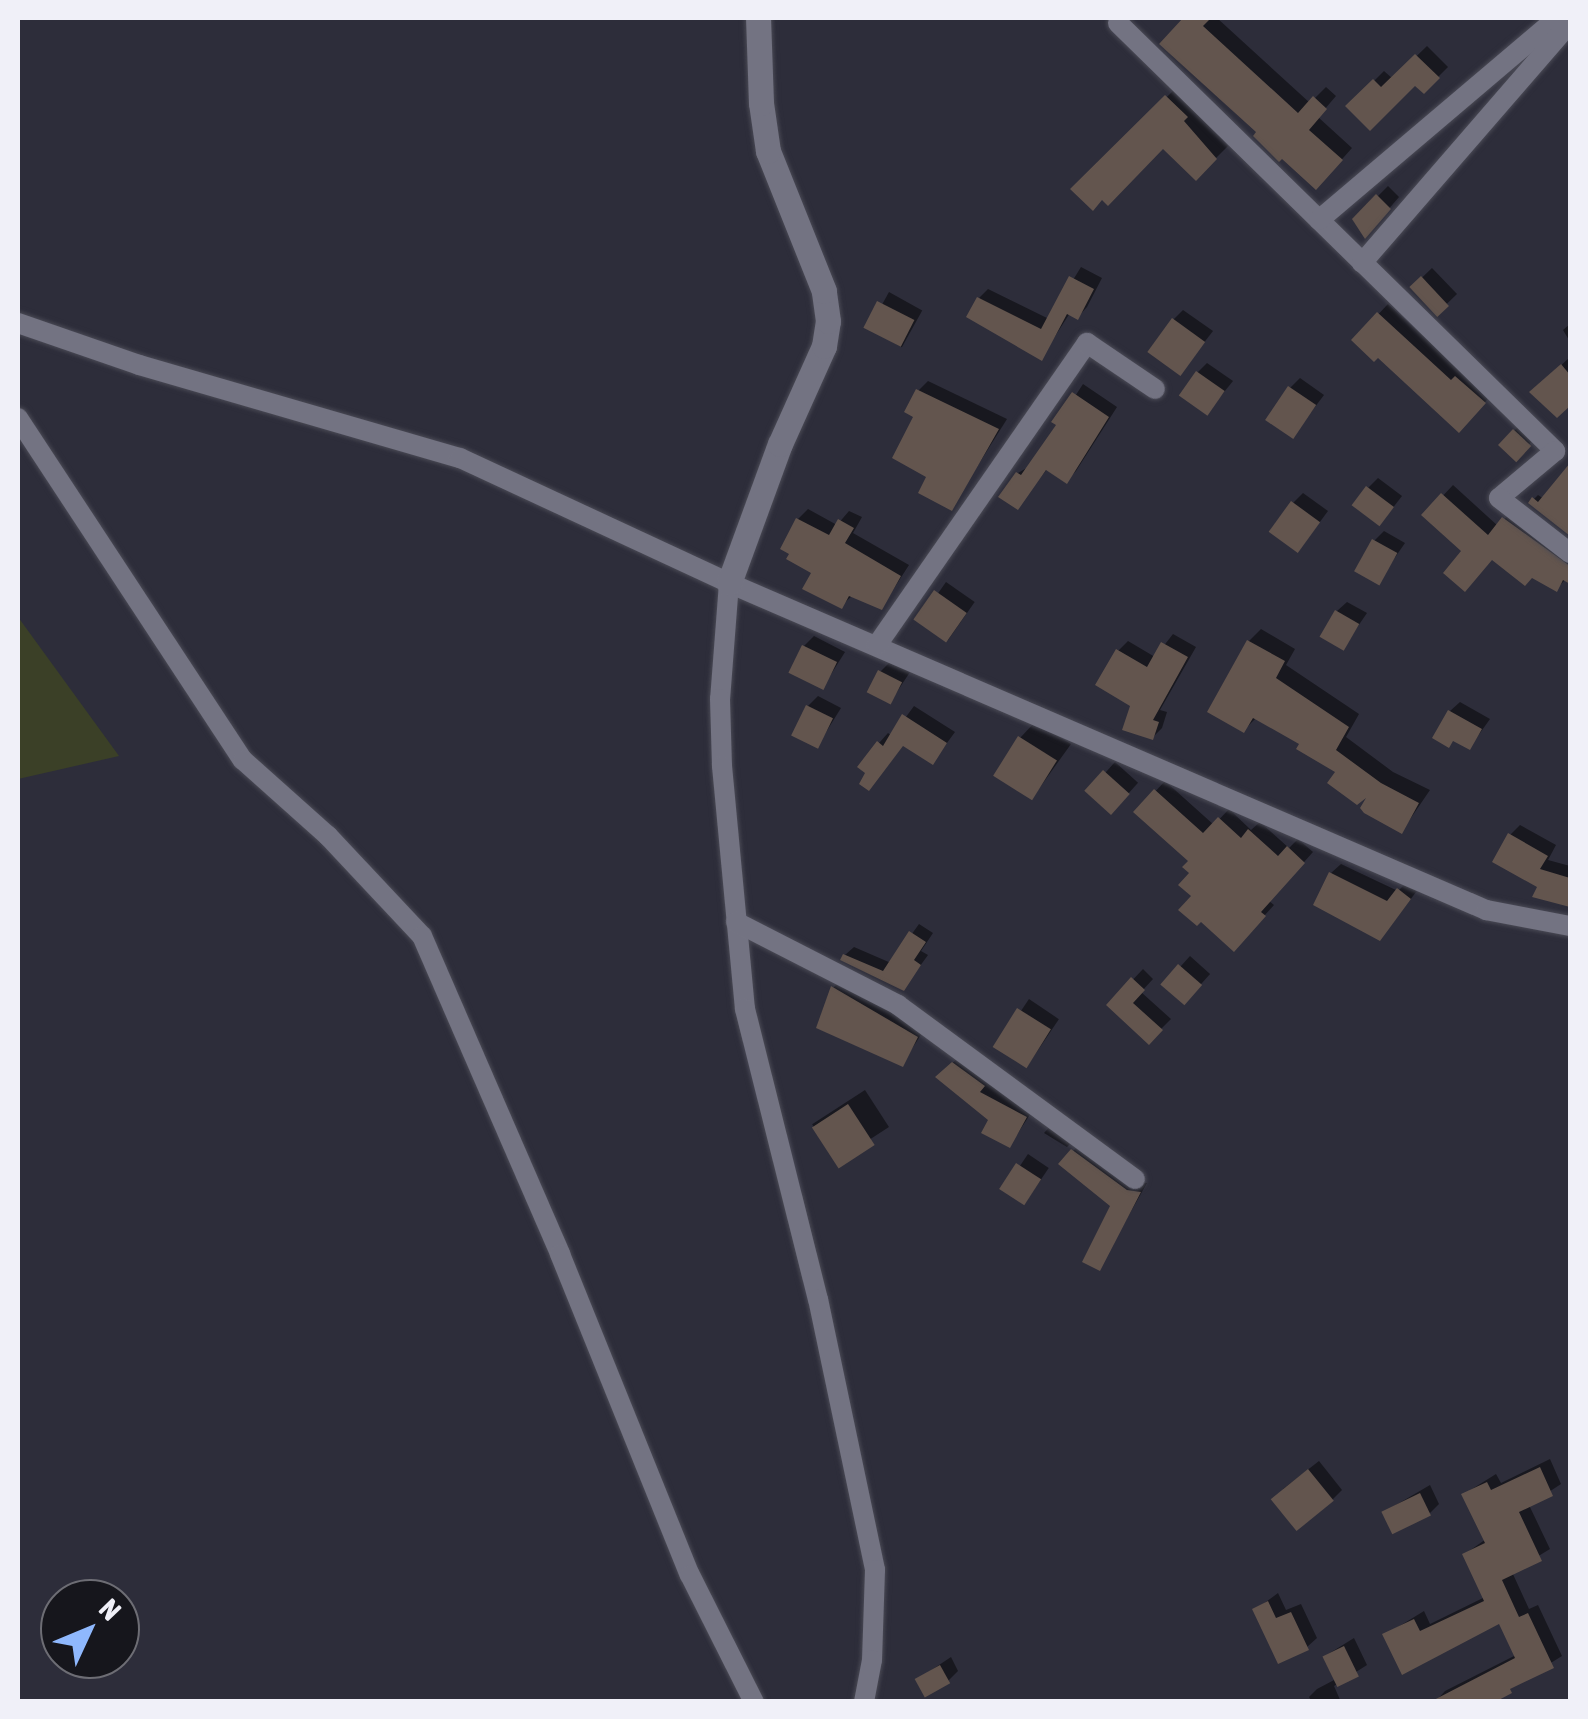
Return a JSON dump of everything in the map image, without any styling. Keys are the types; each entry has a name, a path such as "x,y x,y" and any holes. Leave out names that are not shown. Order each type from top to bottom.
{"street":[{"path":"758,18 760,102 768,151 824,291 828,321 824,346 780,444 729,583 720,716 745,1009 818,1300 875,1570 872,1660 864,1702"},
{"path":"1118,22 1362,263 1563,445 1499,498 1570,553"},
{"path":"1318,220 1543,22"},
{"path":"1362,263 1570,23"},
{"path":"18,324 460,458 729,583 1486,910 1570,926"},
{"path":"877,644 1087,343 1155,389"},
{"path":"18,418 243,760 328,836 422,936 560,1254 690,1575 754,1702"},
{"path":"736,922 898,1005 1134,1179"}],"green space":[{"path":"18,617 119,756 18,779"}],"building":[{"path":"1183,18 1211,18 1203,26 1298,113 1313,96 1327,109 1309,130 1343,160 1316,190 1282,159 1279,162 1253,136 1256,132 1159,44"},
{"path":"1415,54 1440,78 1424,94 1415,86 1370,131 1345,106 1373,79 1381,87"},
{"path":"1165,95 1188,117 1184,121 1217,159 1196,181 1163,149 1108,206 1102,200 1093,211 1070,189"},
{"path":"1376,194 1391,209 1365,239 1352,219"},
{"path":"1069,276 1094,289 1078,320 1067,314 1042,361 966,317 977,297 1041,329"},
{"path":"1421,276 1449,306 1437,317 1409,287"},
{"path":"877,301 914,320 901,347 863,328"},
{"path":"1377,312 1451,380 1455,376 1486,403 1459,433 1378,358 1374,362 1351,340"},
{"path":"1172,318 1205,342 1180,376 1147,352"},
{"path":"1561,364 1570,375 1570,406 1557,418 1529,392"},
{"path":"1196,371 1225,391 1207,416 1179,396"},
{"path":"1288,386 1316,405 1293,439 1265,420"},
{"path":"916,389 999,429 952,511 918,493 926,477 892,458 913,417 904,412"},
{"path":"1072,392 1109,417 1067,484 1046,470 1018,510 998,497 1016,472 1021,475 1056,425 1051,422"},
{"path":"1513,429 1531,446 1516,462 1498,445"},
{"path":"1570,463 1570,536 1528,503 1532,497 1538,502"},
{"path":"1366,486 1394,507 1380,526 1352,505"},
{"path":"1441,493 1488,535 1502,517 1570,566 1570,584 1563,580 1557,592 1532,578 1525,586 1492,560 1465,592 1443,573 1461,551 1421,515"},
{"path":"1291,501 1320,522 1298,553 1269,532"},
{"path":"796,518 829,535 838,519 854,528 845,543 901,576 882,610 849,596 842,609 802,589 811,573 786,559 789,554 780,549"},
{"path":"1372,539 1397,553 1379,585 1354,571"},
{"path":"934,590 967,613 946,642 913,619"},
{"path":"1335,610 1359,624 1344,651 1320,637"},
{"path":"1247,640 1285,661 1276,678 1349,727 1336,750 1381,783 1419,803 1402,834 1364,813 1360,808 1366,798 1357,805 1327,783 1335,772 1296,749 1299,744 1253,718 1244,733 1207,712"},
{"path":"1161,642 1188,657 1153,720 1159,722 1153,740 1122,730 1130,706 1095,685 1116,649 1147,667"},
{"path":"802,645 837,662 823,690 788,673"},
{"path":"878,670 902,682 891,705 867,692"},
{"path":"806,705 833,718 818,749 791,736"},
{"path":"1448,710 1482,729 1470,750 1453,741 1449,748 1432,738"},
{"path":"902,714 947,743 933,765 903,746 869,791 859,784 865,773 857,767 877,741 883,746"},
{"path":"1018,736 1057,760 1032,800 993,776"},
{"path":"1103,770 1130,794 1111,815 1084,791"},
{"path":"1154,789 1203,833 1218,817 1241,838 1248,829 1278,856 1287,846 1305,863 1261,912 1266,916 1234,952 1201,922 1197,926 1178,910 1191,896 1178,885 1189,873 1182,867 1188,861 1133,812"},
{"path":"1508,833 1548,856 1540,869 1570,878 1570,907 1532,897 1537,887 1492,862"},
{"path":"1329,872 1387,901 1397,888 1411,899 1380,941 1313,905"},
{"path":"909,931 926,942 914,960 921,965 904,991 840,960 843,954 883,971"},
{"path":"1178,964 1202,985 1184,1005 1160,984"},
{"path":"1131,977 1145,990 1133,1003 1163,1030 1149,1045 1106,1005"},
{"path":"831,986 918,1037 903,1067 816,1028"},
{"path":"1017,1008 1051,1029 1027,1068 993,1047"},
{"path":"952,1062 985,1086 980,1092 1027,1117 1010,1148 981,1133 988,1120 935,1077"},
{"path":"848,1104 875,1145 839,1169 812,1127"},
{"path":"1071,1149 1127,1190 1141,1192 1100,1271 1082,1262 1110,1206 1058,1164"},
{"path":"1016,1163 1041,1179 1024,1205 999,1189"},
{"path":"1540,1467 1553,1496 1519,1512 1542,1561 1502,1580 1519,1617 1528,1613 1554,1668 1510,1689 1512,1693 1495,1702 1430,1702 1515,1658 1499,1624 1402,1675 1382,1634 1414,1619 1420,1631 1484,1601 1462,1554 1485,1543 1461,1494 1487,1482 1491,1490"},
{"path":"1308,1469 1334,1501 1296,1531 1271,1499"},
{"path":"1420,1493 1431,1515 1392,1534 1381,1512"},
{"path":"1268,1601 1276,1618 1291,1612 1309,1650 1278,1664 1252,1609"},
{"path":"1344,1646 1359,1677 1337,1687 1322,1657"},
{"path":"940,1665 950,1683 925,1697 915,1679"}]}
